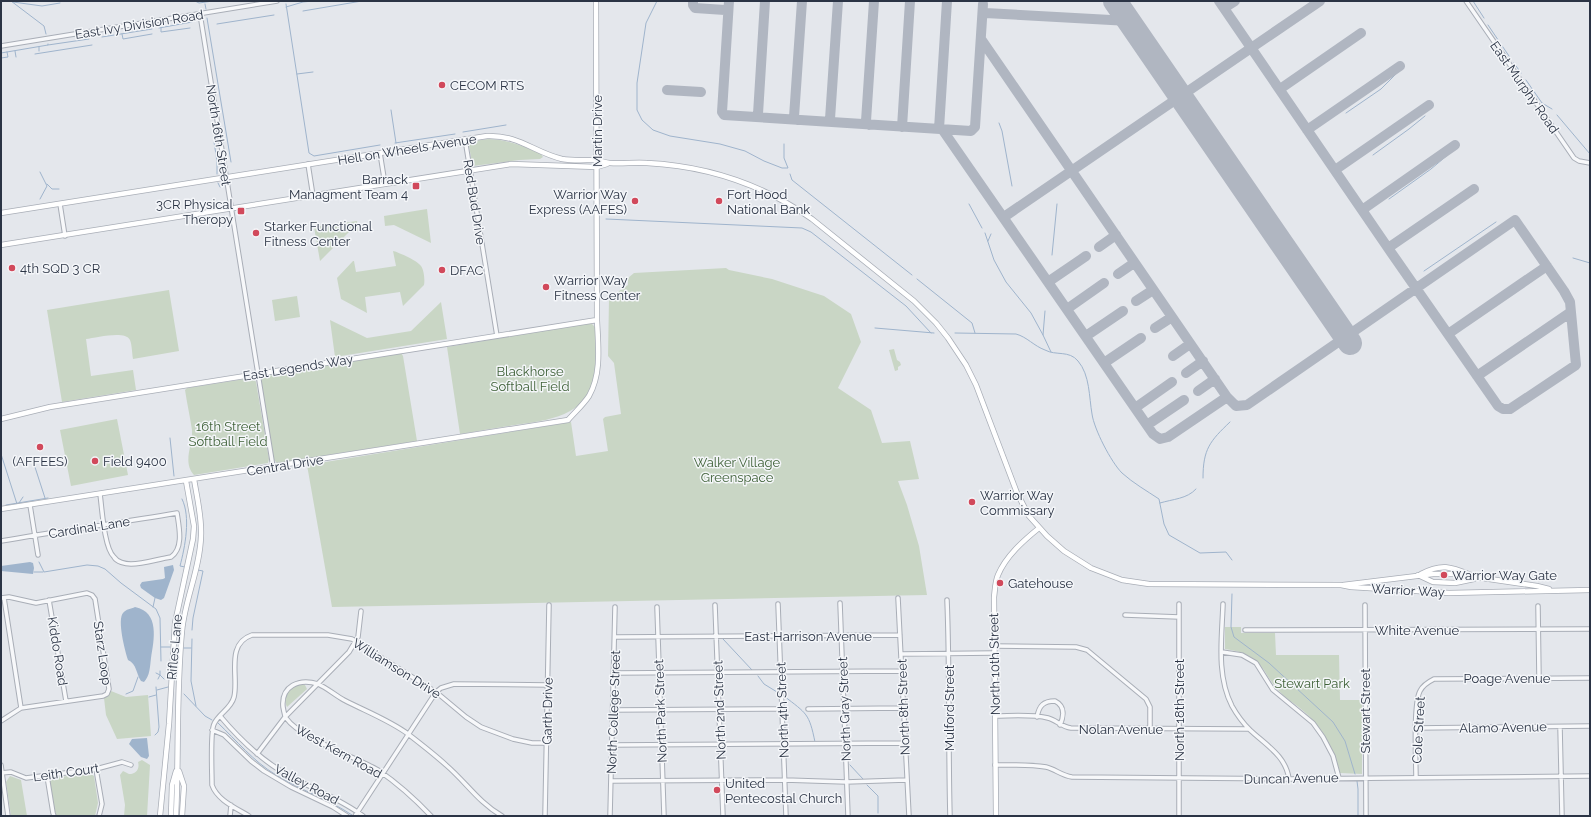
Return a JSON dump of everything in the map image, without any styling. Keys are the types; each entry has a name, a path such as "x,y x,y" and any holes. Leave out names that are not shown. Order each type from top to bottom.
{"street":[{"name":"East Ivy Division Road","path":"1,46 277,1"},
{"name":"Martin Drive","path":"568,420 588,397 595,383 598,362 596,1"},
{"name":"East Murphy Road","path":"1466,1 1574,158 1579,161 1590,163"},
{"name":"North 16th Street","path":"200,14 225,178 273,467"},
{"name":"Hell on Wheels Avenue","path":"1,213 487,136 503,136 562,159 597,160"},
{"name":"Red Bud Drive","path":"465,139 497,336"},
{"path":"380,153 385,184"},
{"path":"597,160 609,163 657,164 695,168 728,176 763,190 791,205 812,219 906,294 927,312 943,331 966,365 978,390 1017,493 1026,510 1058,547 1084,565 1107,575 1130,582 1160,584 1341,585"},
{"path":"1,246 518,164 597,167 609,163"},
{"path":"308,164 313,196"},
{"path":"60,204 65,236"},
{"name":"East Legends Way","path":"1,419 50,407 597,320"},
{"name":"Central Drive","path":"1,509 568,420"},
{"name":"Rifles Lane","path":"173,816 178,766 182,631 201,537 201,520 194,479"},
{"name":"Rifles Lane","path":"160,816 169,724 175,623 193,539 193,519 186,480"},
{"path":"100,494 104,525"},
{"path":"30,505 38,555"},
{"name":"Cardinal Lane","path":"1,541 177,513 179,548 176,554 171,557 130,564 120,562 113,557 108,547 104,525"},
{"name":"North 10th Street","path":"996,816 994,597 997,576 1016,548 1040,528"},
{"name":"Warrior Way","path":"1341,585 1418,575 1455,574 1537,586 1553,590"},
{"path":"1418,575 1433,582 1455,583 1478,578"},
{"name":"Warrior Way","path":"1341,585 1351,588 1438,592 1537,592 1553,590 1590,590"},
{"name":"Starz Loop","path":"1,721 21,708 103,696 107,694 109,689 95,599 92,595 87,593 36,603 9,597 2,598"},
{"path":"2,598 21,708"},
{"name":"North 8th Street","path":"898,598 909,816"},
{"name":"Kiddo Road","path":"49,600 66,701"},
{"name":"Mulford Street","path":"946,600 950,816"},
{"name":"North Gray Street","path":"840,603 848,816"},
{"name":"North 4th Street","path":"778,604 786,816"},
{"name":"North 18th Street","path":"1178,816 1179,604"},
{"path":"1223,604 1222,678 1225,692 1239,718 1249,729 1268,744 1286,765 1289,779"},
{"name":"Garth Drive","path":"545,816 549,605"},
{"name":"North 2nd Street","path":"715,605 723,816"},
{"name":"Stewart Street","path":"1365,605 1366,816"},
{"path":"1538,606 1539,678"},
{"name":"North College Street","path":"610,816 615,607"},
{"name":"North Park Street","path":"658,607 664,816"},
{"path":"257,754 285,717 349,652 356,641 360,627 361,610"},
{"path":"1125,616 1179,617"},
{"name":"White Avenue","path":"1244,630 1365,631 1590,629"},
{"name":"Williamson Drive","path":"220,716 230,707 234,699 235,659 239,644 245,637 261,634 328,635 356,641 436,692 466,717 493,733 523,741 547,743"},
{"name":"East Harrison Avenue","path":"615,637 900,635"},
{"path":"994,646 1076,647 1087,650 1146,699 1150,707 1150,729"},
{"path":"1222,652 1242,655 1256,663 1274,690 1313,723 1323,737 1333,756 1339,778"},
{"path":"901,654 994,653"},
{"path":"614,673 902,671"},
{"name":"Poage Avenue","path":"1425,684 1434,678 1590,678"},
{"path":"285,717 283,700 284,694 288,688 297,683 318,684 408,734 447,765 487,806 502,816"},
{"path":"356,814 436,692 446,686 459,684 548,685"},
{"name":"Cole Street","path":"1416,778 1416,728 1418,697 1419,692 1425,684"},
{"path":"1037,717 1039,708 1043,703 1055,701 1062,707 1063,718 1060,725"},
{"path":"808,709 904,708"},
{"path":"613,710 782,709"},
{"path":"220,716 215,721 212,730 213,789 218,796 249,816"},
{"name":"Valley Road","path":"220,716 237,736 269,764 294,779 336,799 356,814 362,816"},
{"name":"Nolan Avenue","path":"995,716 1049,718 1060,725 1071,728 1249,729"},
{"name":"West Kern Road","path":"285,717 298,729 320,742 364,762 383,774 410,796 430,816"},
{"name":"Alamo Avenue","path":"1416,728 1590,726"},
{"path":"1560,727 1562,816"},
{"path":"212,730 224,735 264,772 333,807 347,816"},
{"path":"612,745 905,743"},
{"name":"Leith Court","path":"2,773 11,772 26,778 96,769 122,762 131,765"},
{"path":"1,765 8,816"},
{"name":"Duncan Avenue","path":"995,765 1043,767 1052,769 1065,776 1072,777 1178,779 1590,776"},
{"path":"178,766 184,786 181,816"},
{"path":"96,769 102,804 99,816"},
{"path":"47,776 54,816"},
{"path":"611,781 785,780 846,782 906,780"},
{"path":"230,805 230,816"}],"green space":[{"path":"489,139 528,148 541,154 543,157 540,159 473,166 469,145 476,141"},
{"path":"427,209 431,243 394,225 385,226 384,216"},
{"path":"357,221 358,231 349,232 320,261 314,227"},
{"path":"393,251 419,264 424,272 424,285 403,306 400,292 365,297 367,313 341,299 337,278 353,261 356,272 396,266"},
{"name":"Walker Village Greenspace","path":"726,268 729,270 772,279 824,296 851,314 861,342 838,388 871,410 882,443 910,441 919,479 898,481 919,546 927,595 332,607 307,465 571,422 576,456 608,451 603,419 605,417 621,414 614,363 608,356 609,298 628,285 628,278 634,273"},
{"path":"169,290 179,351 133,359 131,342 127,337 117,335 86,339 91,376 133,370 136,390 62,402 47,310"},
{"path":"297,296 300,317 275,321 272,300"},
{"path":"441,302 447,339 335,357 330,320 367,338 411,331"},
{"name":"Blackhorse Softball Field","path":"591,323 595,327 596,358 594,376 590,390 575,408 564,414 540,421 460,434 447,347"},
{"path":"894,349 897,360 901,365 898,367 898,370 895,371 889,350"},
{"path":"401,353 403,356 417,441 277,463 273,459 260,380 262,377"},
{"name":"16th Street Softball Field","path":"251,378 256,382 269,459 268,463 194,475 188,459 192,430 185,390 187,388"},
{"name":"Field 9400","path":"117,419 128,475 71,486 60,430"},
{"name":"Stewart Park","path":"1225,627 1241,627 1241,633 1275,633 1276,655 1339,655 1340,700 1362,700 1362,774 1340,773 1331,746 1315,723 1275,687 1256,661 1237,651 1225,649"},
{"path":"298,685 305,685 307,689 287,707 285,700 287,693"},
{"path":"111,691 126,697 148,695 151,736 117,739 106,715 104,698"},
{"path":"142,760 150,765 147,816 124,816 125,805 120,775 123,771 129,774 135,772 138,769 138,762"},
{"path":"89,773 94,776 98,803 95,816 56,816 49,780 53,778"},
{"path":"10,776 21,780 27,816 11,816 6,782"}],"water":[{"path":"30,562 33,563 33,574 1,571 1,566"},
{"path":"173,565 174,570 164,598 161,600 155,598 141,588 140,585 142,582 165,578 164,567"},
{"path":"135,607 143,610 148,615 154,628 149,671 144,682 141,681 135,667 128,660 121,629 121,617 123,613"},
{"path":"147,738 149,756 147,759 141,757 129,744 132,739"}],"waterway":[{"path":"11,1 44,26 46,34"},
{"path":"195,1 199,3 213,1"},
{"path":"286,7 313,1"},
{"path":"303,11 362,1"},
{"path":"657,1 646,23 637,83 637,110 642,120 653,130 670,136 720,144 745,151 782,168 788,168 784,158 784,144"},
{"path":"1473,1 1484,18"},
{"path":"13,2 42,6 60,3"},
{"path":"205,4 206,9"},
{"path":"286,4 309,153 314,156 380,145"},
{"path":"217,24 274,15"},
{"path":"207,18 231,162"},
{"path":"159,28 192,22"},
{"path":"1488,25 1509,56"},
{"path":"161,28 161,32 190,28"},
{"path":"102,37 152,29"},
{"path":"122,34 123,39 152,34"},
{"path":"48,45 89,39"},
{"path":"1,53 48,44"},
{"path":"35,54 92,45"},
{"path":"15,51 16,57"},
{"path":"1,58 8,57 7,52"},
{"path":"1514,63 1521,73"},
{"path":"297,74 313,72"},
{"path":"1346,113 1381,89 1397,73"},
{"path":"1526,80 1542,103 1552,109"},
{"path":"391,110 396,143"},
{"path":"1557,115 1590,154"},
{"path":"1373,155 1425,116"},
{"path":"999,123 1002,131 1012,186"},
{"path":"463,132 506,125"},
{"path":"395,143 455,134"},
{"path":"214,142 217,161 217,174"},
{"path":"1389,199 1431,169 1450,153"},
{"path":"40,172 47,186 40,199"},
{"path":"790,174 792,180 912,275"},
{"path":"218,183 220,187"},
{"path":"47,184 52,189 59,189"},
{"path":"969,204 982,228"},
{"path":"1052,255 1057,204"},
{"path":"606,219 802,228 811,232 906,306 931,333"},
{"path":"1424,271 1496,222"},
{"path":"985,233 994,260 1006,282 1031,313 1043,335"},
{"path":"988,241 991,234"},
{"path":"1573,258 1590,263"},
{"path":"917,279 972,323 975,333"},
{"path":"1045,311 1043,335 1051,352"},
{"path":"875,328 934,333"},
{"path":"955,333 1016,334 1049,352 1071,355 1078,361 1085,373 1093,420 1104,445 1122,473 1135,484 1159,499 1164,524 1169,535 1200,553 1226,552 1232,560"},
{"path":"1203,478 1204,460 1209,446 1217,435 1230,422"},
{"path":"170,438 174,476"},
{"path":"1,454 17,504"},
{"path":"33,461 45,498"},
{"path":"1160,503 1184,497 1196,489"},
{"path":"19,503 23,497"},
{"path":"6,505 48,498"},
{"path":"182,499 185,506 187,523 184,550 180,566 185,567"},
{"path":"39,562 44,572 87,565 98,566 105,569 156,609 160,618 161,661"},
{"path":"192,630 193,618 203,571 198,570"},
{"path":"34,572 43,572"},
{"path":"1232,594 1231,627 1234,637 1269,663 1333,722 1345,741 1355,774"},
{"path":"153,607 155,598"},
{"path":"192,639 191,681 196,706"},
{"path":"723,639 752,670"},
{"path":"161,647 170,647"},
{"path":"184,648 191,648"},
{"path":"160,671 160,675 164,679"},
{"path":"156,673 160,675 158,679"},
{"path":"758,676 764,684 777,692"},
{"path":"126,694 133,691 138,677"},
{"path":"155,735 158,732 159,727 156,687"},
{"path":"157,690 168,687"},
{"path":"184,694 205,716 212,720"},
{"path":"149,697 156,695"},
{"path":"784,696 798,707 809,719 815,742"},
{"path":"218,723 253,757 268,769 285,780 352,815"},
{"path":"850,765 863,779"},
{"path":"1357,781 1358,816"},
{"path":"867,785 878,796 878,813"}],"taxiway":[{"path":"693,1 695,8 725,10 728,13"},
{"path":"729,1 722,112 724,115 971,131 975,127 983,4"},
{"path":"758,114 765,1"},
{"path":"797,120 794,117 802,1"},
{"path":"830,119 838,1"},
{"path":"869,125 866,121 874,1"},
{"path":"902,127 910,1"},
{"path":"939,129 947,1"},
{"path":"981,39 1227,397 1236,406 1247,405 1314,359 1347,336 1415,289 1448,266 1515,220 1570,302 1576,365 1510,409 1503,409 1498,406 1388,248 1219,1"},
{"path":"1224,8 1235,1"},
{"path":"1004,217 1320,1"},
{"path":"985,13 1129,21"},
{"path":"1280,89 1361,33"},
{"path":"1307,130 1400,66"},
{"path":"667,90 701,92"},
{"path":"1335,170 1429,105"},
{"path":"942,129 1153,434 1160,439 1168,437 1227,397"},
{"path":"1362,210 1455,145"},
{"path":"1388,248 1474,189"},
{"path":"1099,247 1116,235"},
{"path":"1048,282 1086,256"},
{"path":"1118,274 1134,263"},
{"path":"1448,334 1547,266"},
{"path":"1067,309 1104,283"},
{"path":"1136,301 1153,290"},
{"path":"1086,336 1123,311"},
{"path":"1477,376 1571,312"},
{"path":"1155,328 1172,317"},
{"path":"1104,363 1141,338"},
{"path":"1173,356 1190,344"},
{"path":"1186,373 1203,361"},
{"path":"1198,391 1215,379"},
{"path":"1135,408 1172,382"},
{"path":"1147,425 1184,400"}],"runway":[{"path":"1115,1 1350,343"}],"place":[{"name":"CECOM RTS","path":"442,85"},
{"name":"Barrack Managment Team 4","path":"416,186"},
{"name":"Warrior Way Express (AAFES)","path":"635,201"},
{"name":"Fort Hood National Bank","path":"719,201"},
{"name":"3CR Physical Theropy","path":"241,211"},
{"name":"Starker Functional Fitness Center","path":"256,233"},
{"name":"4th SQD 3 CR","path":"12,268"},
{"name":"DFAC","path":"442,270"},
{"name":"Warrior Way Fitness Center","path":"546,287"},
{"name":"(AFFEES)","path":"40,447"},
{"name":"Field 9400","path":"95,461"},
{"name":"Warrior Way Commissary","path":"972,502"},
{"name":"Warrior Way Gate","path":"1444,575"},
{"name":"Gatehouse","path":"1000,583"},
{"name":"United Pentecostal Church","path":"717,790"}]}
